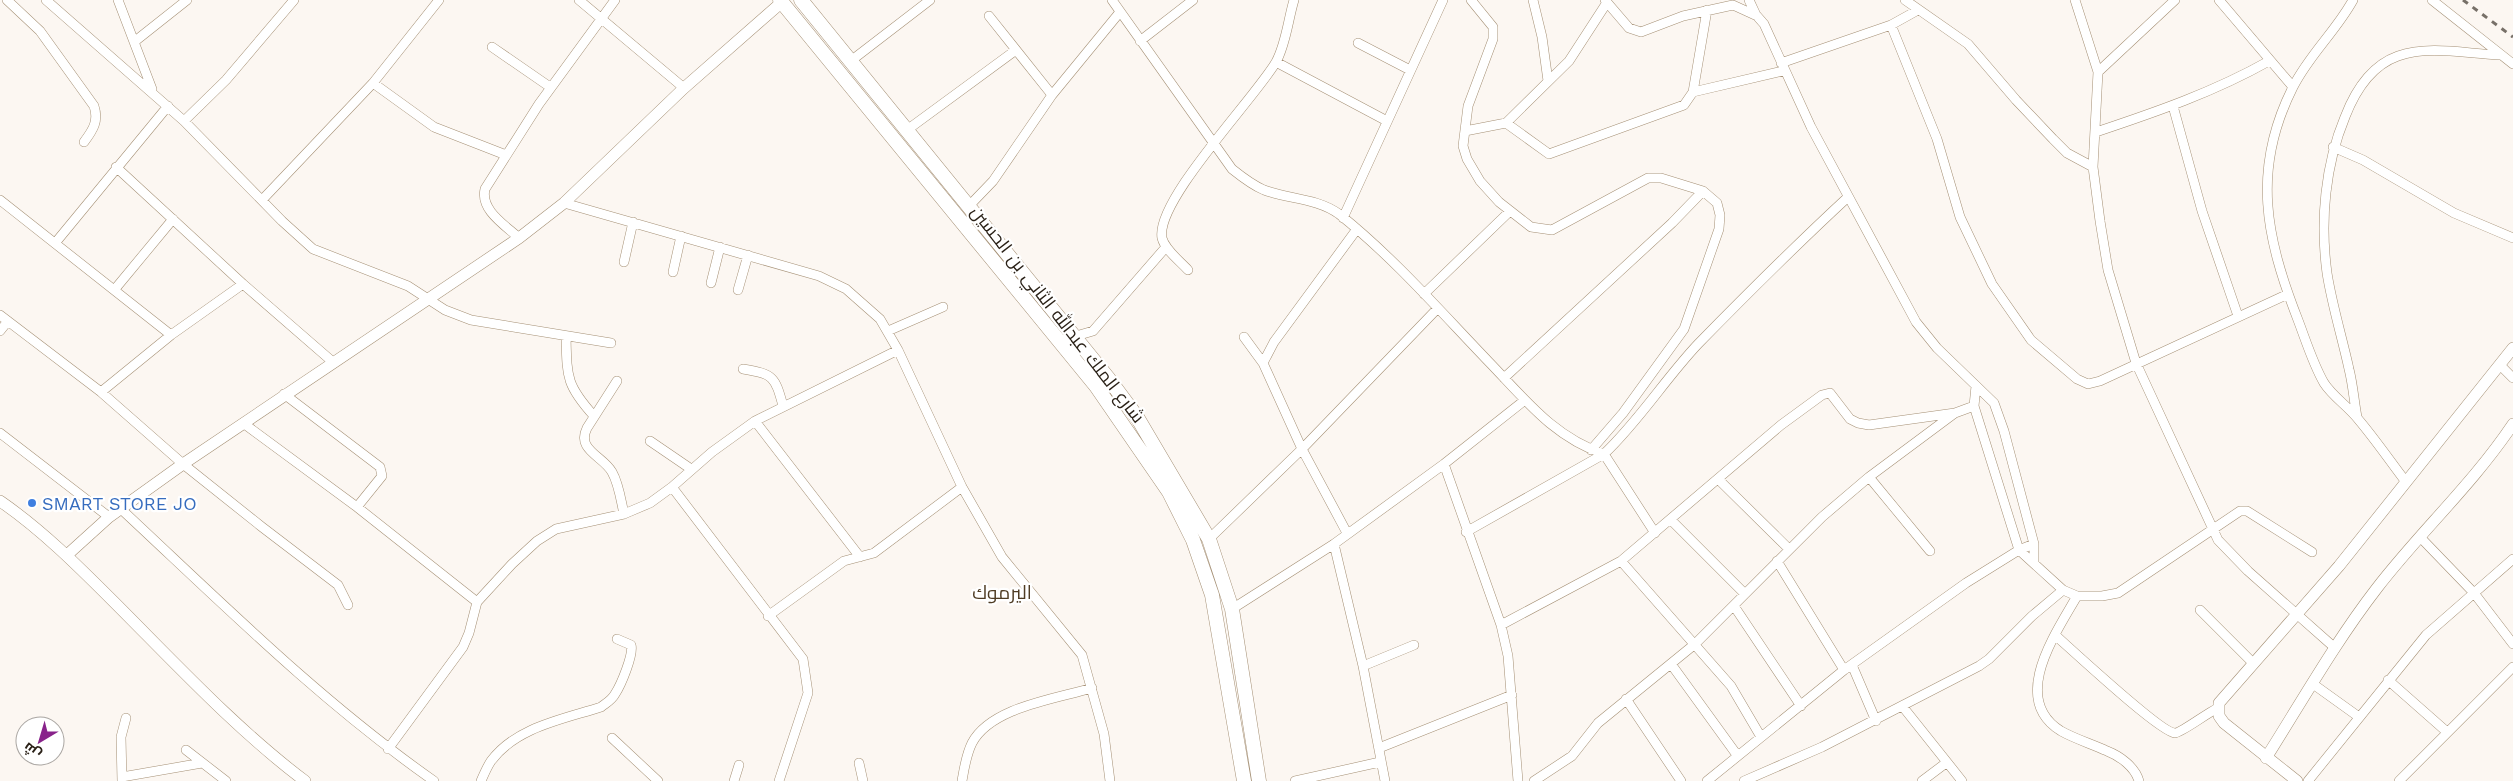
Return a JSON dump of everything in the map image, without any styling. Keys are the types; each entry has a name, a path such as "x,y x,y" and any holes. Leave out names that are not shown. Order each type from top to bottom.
{"main road":[{"name":"شارع الملك عبدالله الثاني بن الحسين","path":"801,0 852,60 968,207 1074,335 1137,417 1209,539 1232,609 1259,781"},
{"name":"شارع الملك عبدالله الثاني بن الحسين","path":"781,1 1096,386 1155,470 1193,540 1206,573 1217,617 1244,781"}],"street":[{"path":"7,0 40,31 94,106 97,119 95,126 84,142"},
{"path":"46,0 153,92 307,244 318,251 392,279 445,310 471,320 611,343"},
{"path":"118,0 153,92"},
{"path":"134,42 187,0"},
{"path":"184,121 230,76 294,0"},
{"path":"262,200 373,83 440,0"},
{"path":"579,0 684,88"},
{"path":"519,238 489,209 484,198 485,189 550,87 615,0"},
{"path":"852,60 930,0"},
{"path":"1112,0 1232,169 1251,183 1265,190 1319,204 1357,229 1424,294 1525,400 1568,439 1604,454 1655,533"},
{"path":"1140,41 1193,0"},
{"path":"1343,218 1443,0"},
{"path":"1470,0 1493,27 1493,39 1468,106 1463,146 1467,159 1480,181 1509,212 1531,226 1552,230 1648,178 1672,180 1703,191 1717,203 1720,215 1719,229 1684,329 1624,413 1591,450"},
{"path":"1533,0 1542,37 1548,80"},
{"path":"1749,0 1757,16 1764,24 1782,67 1848,198 1916,322 1937,348 1994,403 2034,544 2034,562"},
{"path":"1905,0 1968,44 2016,100 2067,153 2093,167"},
{"path":"2074,0 2098,72 2093,167 2108,270 2136,363 2212,530 2227,551 2335,648"},
{"path":"2098,72 2175,0"},
{"path":"2219,0 2293,87"},
{"path":"2353,0 2341,22 2309,61 2293,87 2276,135 2266,175 2269,221 2288,294 2325,385 2357,418 2406,482"},
{"path":"2432,0 2513,64"},
{"path":"67,554 109,517 183,464 284,394 430,300 519,238 564,202 684,88 781,1"},
{"path":"1188,270 1166,247 1162,236 1167,216 1186,180 1276,62 1285,37 1290,2"},
{"path":"1465,131 1506,123 1569,61 1606,2 1628,28 1641,32 1683,16 1733,5 1757,16"},
{"path":"1506,123 1549,154 1684,105 1692,92 1707,10"},
{"path":"1692,92 1782,67 1891,25 1918,10"},
{"path":"968,207 993,181 1052,95 1120,12"},
{"path":"989,16 1052,95"},
{"path":"1891,25 1937,139 1960,216 1970,241 1992,284 2031,340 2077,379 2088,384 2288,294"},
{"path":"1358,43 1410,70"},
{"path":"492,47 550,87"},
{"path":"907,130 1016,50"},
{"path":"2357,418 2350,371 2330,286 2326,260 2325,210 2333,147 2359,87 2370,74 2392,59 2409,54 2427,52 2500,55"},
{"path":"2096,132 2174,106 2225,85 2269,61"},
{"path":"1276,62 1387,121"},
{"path":"373,83 434,126 506,155"},
{"path":"56,242 168,106"},
{"path":"2174,106 2202,211 2238,316"},
{"path":"2333,147 2363,160 2454,213 2513,238"},
{"path":"116,167 243,284 334,363"},
{"path":"1504,378 1672,223 1703,191"},
{"path":"1466,532 1604,454 1623,436 1698,345 1782,258 1848,198"},
{"path":"0,200 171,334"},
{"path":"564,202 748,255 833,282 870,308 888,331 962,486 1002,557 1082,655 1104,734 1110,781"},
{"path":"1424,294 1509,212"},
{"path":"115,289 173,219"},
{"path":"624,262 633,222"},
{"path":"1263,363 1274,342 1357,229"},
{"path":"672,272 681,236"},
{"path":"711,283 720,247"},
{"path":"1059,341 1074,335 1093,331 1166,247"},
{"path":"738,290 748,255"},
{"path":"101,392 171,334 243,284"},
{"path":"888,331 942,307"},
{"path":"1209,539 1302,449 1437,308"},
{"path":"0,315 101,392 183,464 338,585 348,604"},
{"path":"0,332 8,321"},
{"path":"566,336 567,371 570,384 576,396 594,416"},
{"path":"1244,337 1263,363 1302,449 1347,533"},
{"path":"2297,781 2224,723 2218,716 2218,708 2227,692 2298,615 2513,348"},
{"path":"388,749 463,647 469,634 476,602 537,541 556,529 624,514 650,503 672,487 712,452 755,421 898,350"},
{"path":"2500,365 2513,378"},
{"path":"743,369 765,373 774,379 783,406"},
{"path":"617,381 585,432 584,441 588,450 608,466 613,474 624,514"},
{"path":"1976,386 1974,406 2019,550 2063,590 2077,596 2102,596 2118,592 2237,512 2247,511 2312,552"},
{"path":"1501,625 1621,561 1814,400 1830,393 1850,418 1858,423 1869,425 1955,413 1974,406"},
{"path":"284,394 380,467 382,476 357,507"},
{"path":"1232,609 1334,544 1444,464 1525,400"},
{"path":"1534,781 1572,756 1598,723 1695,644 1822,517 1869,477 1955,413"},
{"path":"755,421 860,557"},
{"path":"243,424 357,507 476,602"},
{"path":"2266,758 2335,648 2376,590 2420,537 2470,483 2513,424"},
{"path":"0,433 109,517"},
{"path":"650,441 692,469"},
{"path":"1444,464 1466,532 1501,625 1508,656 1518,781"},
{"path":"1869,477 1930,552"},
{"path":"1719,480 1790,549"},
{"path":"768,616 844,561 874,553 962,486"},
{"path":"672,487 768,616 803,659 808,678 808,693 779,781"},
{"path":"0,501 67,554 170,659 302,780"},
{"path":"121,509 291,669 388,749 434,781"},
{"path":"1671,520 1745,594"},
{"path":"2420,537 2474,593 2513,644"},
{"path":"1334,544 1363,666 1385,781"},
{"path":"1707,781 1720,777 1737,755 1848,667 1966,583 2019,550 2034,544"},
{"path":"2308,781 2426,635 2513,558"},
{"path":"1621,561 1731,686 1760,737"},
{"path":"1777,561 1848,667 1876,721"},
{"path":"1744,781 1876,721 1989,659 2032,616 2063,590"},
{"path":"2077,596 2055,635 2040,669 2036,689 2038,704 2044,716 2060,730 2121,758 2134,771 2139,781"},
{"path":"1734,606 1801,706"},
{"path":"2200,610 2253,663"},
{"path":"2055,635 2152,718 2172,732 2180,732 2202,715 2218,708"},
{"path":"481,781 492,760 513,740 532,730 600,707 609,701 620,685 632,652 631,645 617,639"},
{"path":"1363,666 1414,645"},
{"path":"1671,664 1737,755"},
{"path":"2399,781 2513,667"},
{"path":"2388,680 2447,732"},
{"path":"2313,684 2359,717"},
{"path":"962,781 972,742 994,719 1014,711 1092,688"},
{"path":"1379,748 1512,695"},
{"path":"1626,699 1681,781"},
{"path":"1902,707 1946,764 1962,781"},
{"path":"126,718 121,737 122,779 202,763"},
{"path":"612,738 658,781"},
{"path":"186,750 226,781"},
{"path":"1295,781 1380,762"},
{"path":"859,763 863,781"},
{"path":"1922,781 1946,764"},
{"path":"734,781 739,765"}],"railway":[{"path":"2463,0 2513,37"}],"place":[{"name":"SMART STORE JO","path":"32,503"}],"district":[{"name":"اليرموك","path":"1002,592"}]}
